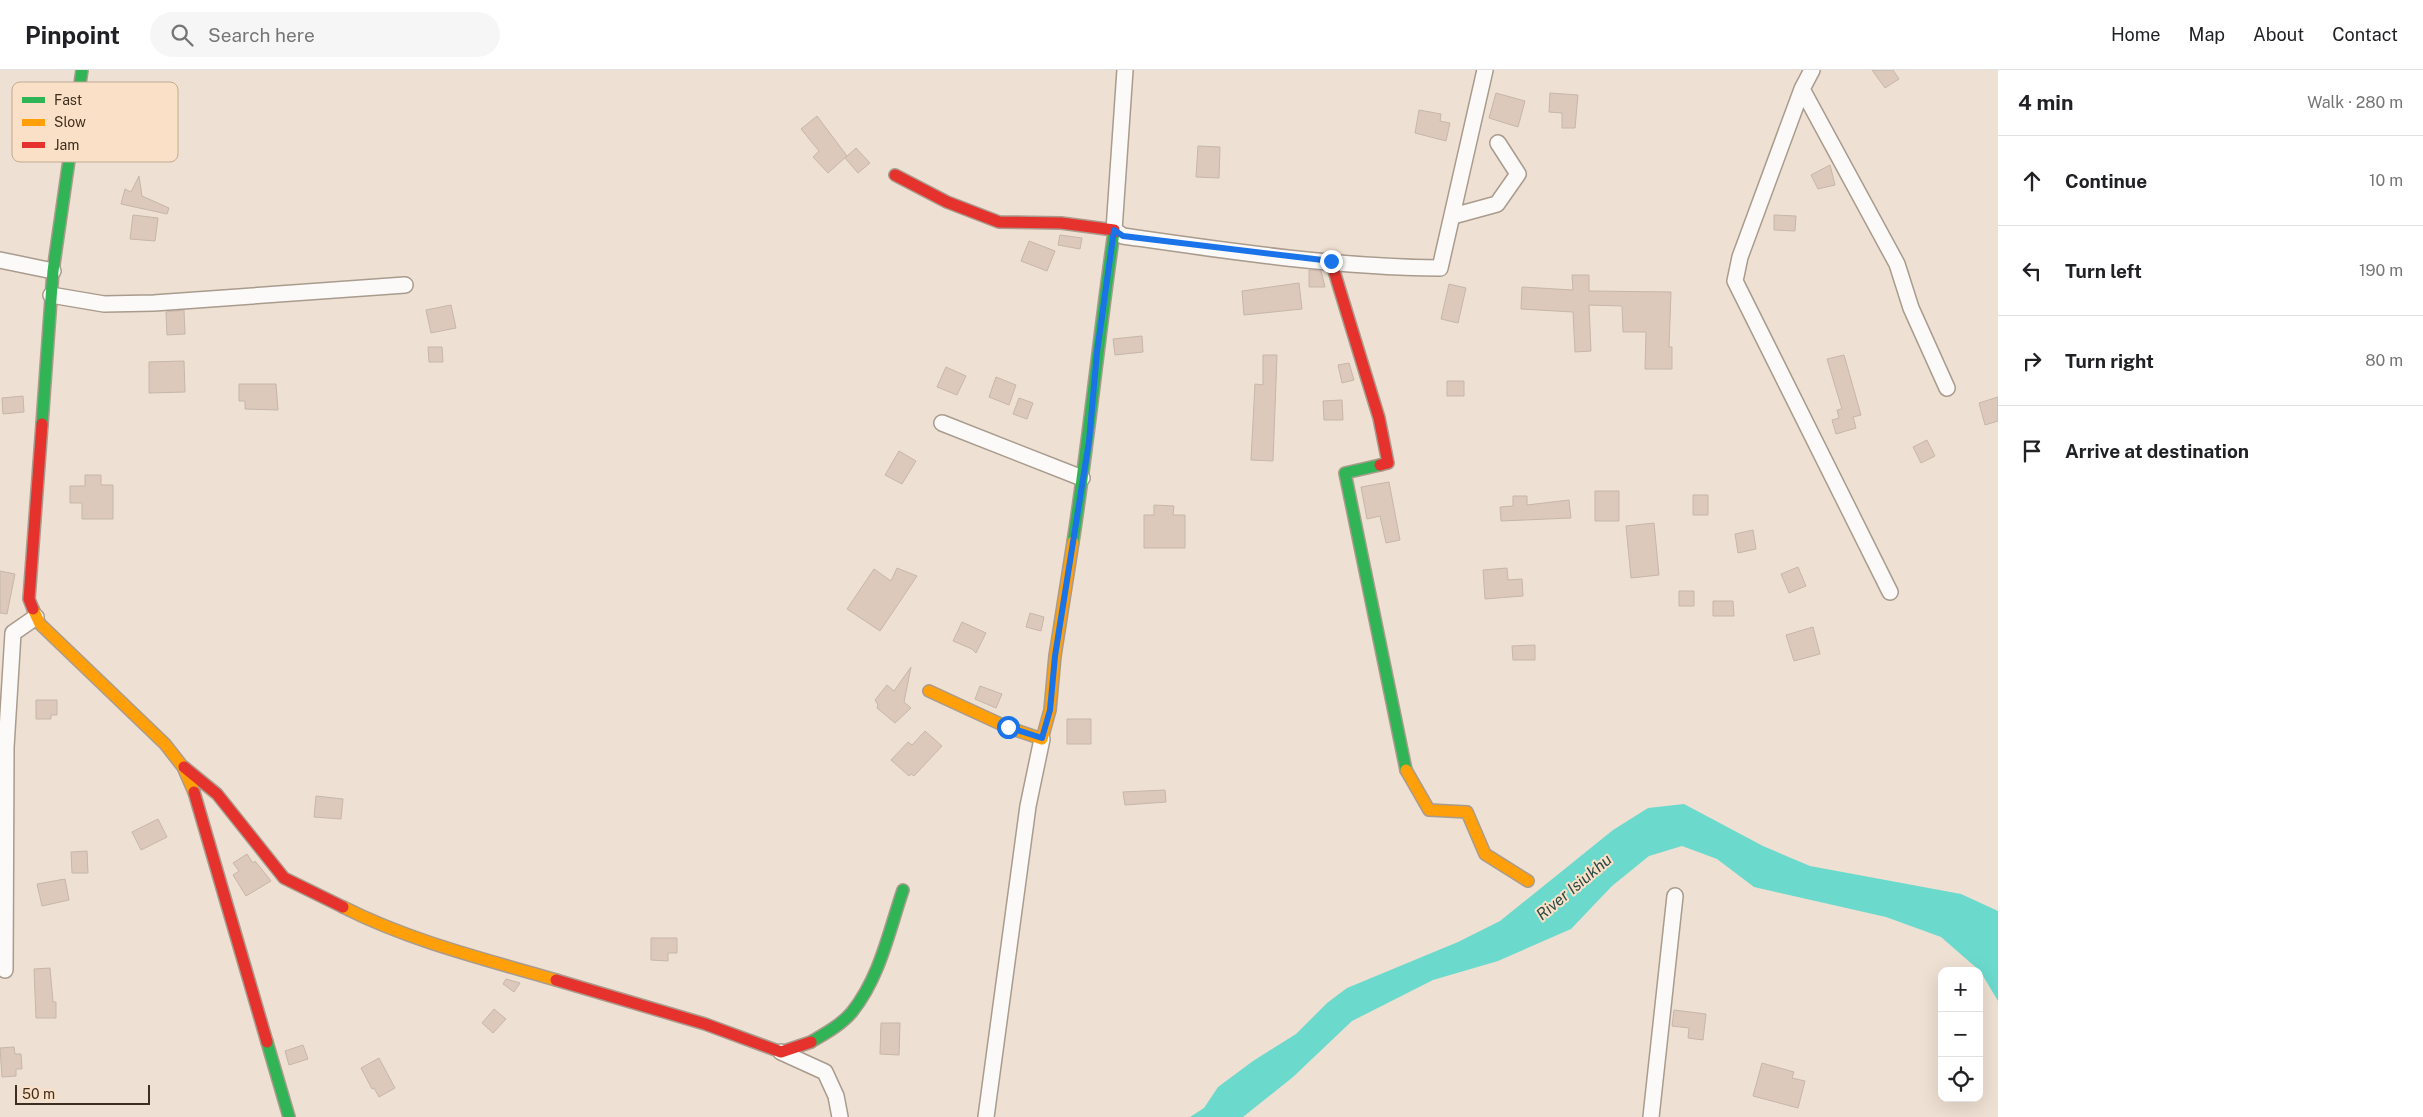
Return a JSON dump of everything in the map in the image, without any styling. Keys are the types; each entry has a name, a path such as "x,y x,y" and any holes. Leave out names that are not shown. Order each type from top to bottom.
{"street":[{"path":"986,1117 1028,806 1042,738 1050,710 1055,656 1089,441 1106,278 1114,230 1125,70"},
{"path":"895,175 947,202 998,222 1061,223 1114,230 1123,236 1331,261 1390,267 1440,268 1485,70"},
{"path":"1812,70 1802,89 1740,257 1735,281 1890,592"},
{"path":"1802,89 1897,264 1911,308 1947,388"},
{"path":"1453,216 1497,204 1518,174 1498,143"},
{"path":"69,162 53,271 29,599 40,624 165,744 183,766 217,794 284,878 376,923 466,954 705,1024 781,1052 825,1072 836,1096 840,1117"},
{"path":"0,260 53,271"},
{"path":"1331,261 1376,410 1388,463 1345,473 1407,774 1429,810 1467,812 1485,854 1528,881"},
{"path":"51,295 104,304 154,303 405,285"},
{"path":"942,423 1082,478"},
{"path":"5,970 6,747 13,633 36,617"},
{"path":"929,691 1008,727 1042,738"},
{"path":"183,766 197,802 289,1117"},
{"path":"781,1052 811,1042 834,1029 852,1012 876,972 903,890"},
{"path":"1651,1117 1675,896"}],"water":[{"name":"River Isiukhu","path":"1684,804 1763,846 1810,866 1961,894 1998,911 1998,1001 1983,976 1983,967 1975,967 1941,937 1886,917 1754,887 1717,859 1682,846 1649,856 1612,886 1571,929 1498,961 1433,980 1352,1021 1293,1077 1243,1117 1190,1117 1204,1108 1218,1087 1253,1061 1296,1034 1327,1003 1347,988 1458,942 1500,921 1613,830 1648,808"}],"building":[{"path":"1872,70 1893,70 1899,79 1885,88"},
{"path":"1496,93 1525,101 1518,127 1489,118"},
{"path":"1550,93 1578,95 1575,128 1562,128 1562,113 1549,112"},
{"path":"1419,110 1441,114 1440,121 1450,123 1446,141 1415,133"},
{"path":"817,116 847,156 828,173 813,157 819,151 801,129"},
{"path":"1198,146 1220,147 1219,178 1196,177"},
{"path":"856,148 870,163 858,173 845,158"},
{"path":"1830,165 1835,185 1818,189 1811,175"},
{"path":"139,176 142,196 169,208 167,214 121,204 125,189 131,192"},
{"path":"133,215 158,218 155,241 130,239"},
{"path":"1774,215 1796,216 1795,231 1774,230"},
{"path":"1060,235 1082,238 1080,249 1058,245"},
{"path":"1029,241 1055,251 1047,271 1021,261"},
{"path":"1309,270 1321,271 1325,287 1309,287"},
{"path":"1572,275 1589,275 1589,291 1671,292 1669,347 1672,347 1672,369 1645,369 1646,332 1623,332 1622,306 1589,305 1591,351 1575,352 1573,312 1521,309 1522,287 1573,290"},
{"path":"1299,283 1302,309 1244,315 1242,291"},
{"path":"1449,284 1466,288 1458,323 1441,319"},
{"path":"451,305 456,328 431,333 426,310"},
{"path":"184,310 185,334 167,335 166,312"},
{"path":"1142,336 1143,352 1115,355 1113,339"},
{"path":"428,347 442,347 443,362 429,362"},
{"path":"1263,355 1277,355 1273,461 1251,460 1255,384 1263,385"},
{"path":"1844,355 1861,415 1853,417 1856,428 1836,434 1832,420 1839,418 1837,410 1842,409 1827,359"},
{"path":"184,361 185,392 149,393 149,362"},
{"path":"1349,363 1354,380 1342,383 1338,365"},
{"path":"946,367 966,376 957,395 937,387"},
{"path":"996,377 1016,385 1009,405 989,397"},
{"path":"1447,381 1464,381 1464,396 1447,396"},
{"path":"239,384 276,384 278,410 245,409 245,401 239,401"},
{"path":"23,396 24,412 3,414 2,398"},
{"path":"1998,397 1998,421 1985,425 1979,403"},
{"path":"1019,398 1033,403 1027,419 1013,414"},
{"path":"1342,400 1343,420 1324,420 1323,401"},
{"path":"1927,440 1935,456 1921,463 1913,447"},
{"path":"899,451 916,461 902,484 885,475"},
{"path":"85,475 101,475 101,485 113,485 113,519 82,519 82,503 70,503 70,486 85,486"},
{"path":"1389,482 1400,540 1386,543 1380,516 1367,519 1361,487"},
{"path":"1595,491 1619,491 1619,521 1595,521"},
{"path":"1693,495 1708,495 1708,515 1693,515"},
{"path":"1513,496 1527,496 1527,505 1569,500 1571,518 1501,521 1500,507 1513,506"},
{"path":"1154,505 1174,506 1173,515 1185,515 1185,548 1144,548 1144,515 1154,515"},
{"path":"1654,523 1659,575 1631,578 1626,526"},
{"path":"1753,530 1756,549 1738,553 1735,534"},
{"path":"1798,567 1806,586 1789,593 1781,574"},
{"path":"897,568 917,576 880,631 847,609 874,569 891,581"},
{"path":"1507,568 1508,580 1522,579 1523,596 1485,599 1483,570"},
{"path":"0,571 15,574 7,614 0,613"},
{"path":"1679,591 1694,591 1694,606 1679,606"},
{"path":"1713,601 1733,601 1734,616 1713,616"},
{"path":"1030,613 1044,617 1041,631 1026,627"},
{"path":"962,622 986,633 976,653 972,649 953,641"},
{"path":"1813,627 1820,654 1794,661 1786,635"},
{"path":"1535,645 1535,660 1513,660 1512,646"},
{"path":"911,667 904,702 911,708 895,723 877,708 878,705 875,700 887,685 894,691"},
{"path":"980,686 1002,694 996,708 975,699"},
{"path":"36,700 57,700 57,715 51,715 51,719 36,719"},
{"path":"1067,719 1091,719 1091,744 1067,744"},
{"path":"925,731 942,746 914,776 911,774 909,776 891,760 908,742 912,745"},
{"path":"1165,790 1166,802 1125,805 1123,792"},
{"path":"316,796 343,799 341,819 314,817"},
{"path":"158,819 167,837 141,850 132,832"},
{"path":"87,851 88,873 72,873 71,852"},
{"path":"247,854 271,881 246,896 233,875 239,871 233,863"},
{"path":"65,879 69,900 42,906 37,884"},
{"path":"651,938 677,938 677,953 668,953 668,961 651,960"},
{"path":"50,968 53,1002 56,1002 56,1018 36,1018 34,969"},
{"path":"506,979 520,983 514,992 503,984"},
{"path":"494,1009 506,1019 493,1033 482,1023"},
{"path":"1674,1010 1706,1014 1703,1040 1688,1038 1689,1028 1672,1026"},
{"path":"881,1023 900,1023 899,1055 880,1054"},
{"path":"303,1045 308,1059 289,1065 285,1051"},
{"path":"14,1047 15,1054 21,1054 22,1069 16,1069 16,1076 2,1077 0,1048"},
{"path":"379,1058 395,1088 379,1097 374,1088 372,1089 361,1068"},
{"path":"1762,1063 1794,1072 1792,1078 1805,1081 1798,1108 1753,1096"}],"traffic: fast":[{"path":"80,82 82,70"},
{"path":"42,424 53,271 69,162"},
{"path":"1073,542 1114,232"},
{"path":"1380,465 1345,473 1406,770"},
{"path":"811,1042 843,1021 862,998 877,969 903,890"},
{"path":"267,1042 289,1117"}],"traffic: slow":[{"path":"929,691 1007,727 1042,739 1050,710 1055,656 1073,542"},
{"path":"33,609 40,624 165,744 183,767 194,792"},
{"path":"1406,770 1429,810 1467,812 1485,854 1528,881"},
{"path":"343,907 421,940 556,980"}],"traffic: jam":[{"path":"895,175 947,202 999,222 1061,223 1114,230 1114,232"},
{"path":"1331,261 1379,418 1388,463 1380,465"},
{"path":"33,609 29,599 42,424"},
{"path":"184,767 217,794 284,878 343,907"},
{"path":"194,792 267,1042"},
{"path":"556,980 705,1024 781,1052 811,1042"}],"route":[{"path":"1008,727 1042,738 1050,710 1055,656 1089,441 1097,352 1114,230 1123,236 1216,249 1331,261"}]}
